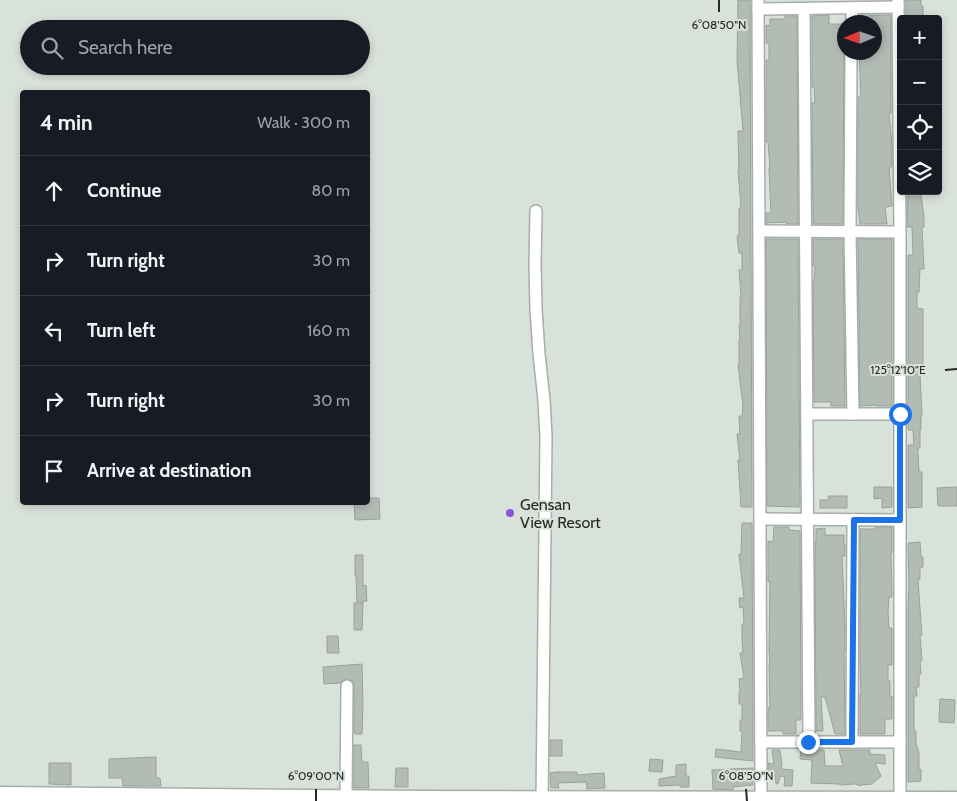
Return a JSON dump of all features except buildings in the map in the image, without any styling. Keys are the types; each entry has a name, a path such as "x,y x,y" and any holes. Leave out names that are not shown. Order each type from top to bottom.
{"main road":[{"path":"0,795 350,800 957,800"}],"street":[{"path":"761,801 758,5 804,9 852,8 898,4 900,800"},
{"path":"852,8 852,15"},
{"path":"804,9 808,742"},
{"path":"851,60 850,232 853,414"},
{"path":"536,211 535,265 537,318 546,436 542,800"},
{"path":"759,231 900,232"},
{"path":"807,414 900,414"},
{"path":"760,518 900,520"},
{"path":"852,742 854,520"},
{"path":"347,686 350,800"},
{"path":"761,742 900,742"}],"place":[{"name":"Gensan View Resort","path":"510,513"}],"route":[{"path":"808,742 852,742 854,520 900,520 900,414"}]}
